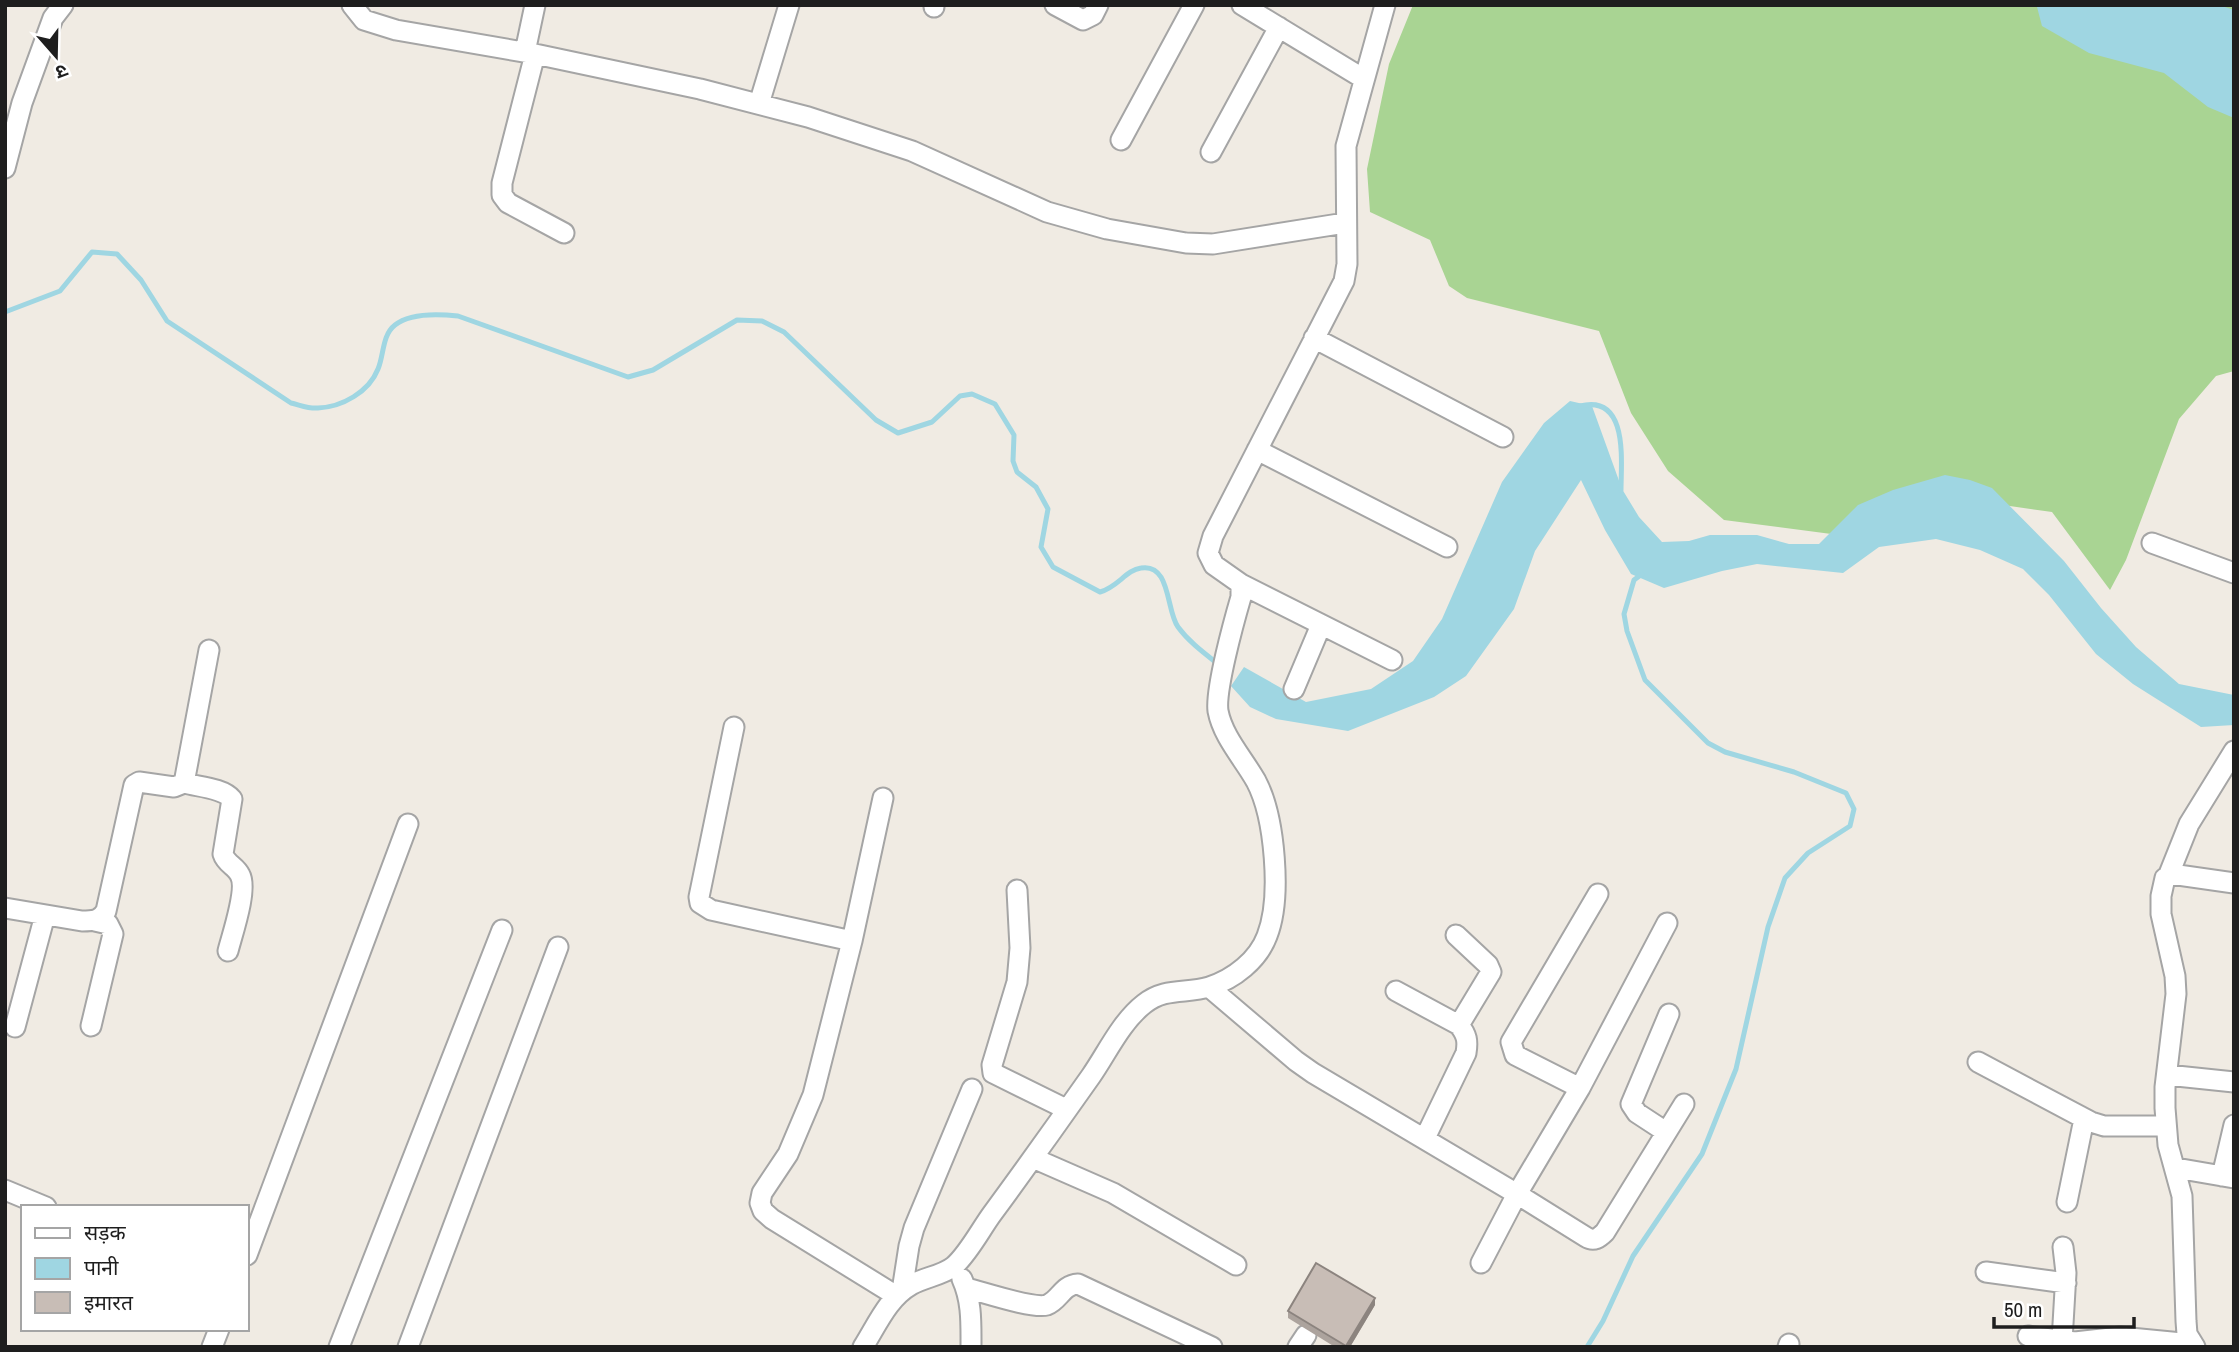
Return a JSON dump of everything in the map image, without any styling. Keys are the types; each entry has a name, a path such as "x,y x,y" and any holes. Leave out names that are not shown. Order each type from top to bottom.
{"street":[{"path":"5,168 22,103 53,18 63,5"},
{"path":"352,5 364,20 373,24 530,53 808,117 912,151 1047,212 1107,229 1186,243 1213,244 1345,223"},
{"path":"535,5 530,53 502,183 502,195 508,203 564,233"},
{"path":"759,104 789,5"},
{"path":"1055,5 1083,20 1093,15 1098,5"},
{"path":"1121,139 1194,5"},
{"path":"1242,5 1364,79"},
{"path":"1385,5 1346,146 1345,223 1348,264 1344,281 1213,536 1208,553 1214,565 1241,584 1392,660"},
{"path":"1211,152 1279,27"},
{"path":"1314,338 1503,436"},
{"path":"1257,450 1447,547"},
{"path":"2152,543 2234,573"},
{"path":"899,1293 955,1266 1122,1028 1143,1004 1158,995 1179,989 1209,987 1240,971 1257,955 1267,936 1276,893 1275,864 1266,806 1249,770 1223,729 1218,709 1219,691 1241,597 1241,584"},
{"path":"1294,688 1321,625"},
{"path":"184,783 209,650"},
{"path":"734,727 699,897 700,903 711,910 852,941"},
{"path":"2193,1345 2187,1334 2186,1321 2184,1216 2166,1126 2165,1087 2176,994 2175,976 2161,914 2161,896 2165,878 2189,824 2234,751"},
{"path":"95,921 106,911 134,785 139,782 174,786 184,783 223,792 229,794 232,799 223,854 225,860 240,875 243,890 228,951"},
{"path":"883,798 852,941 813,1095 788,1154 762,1193 760,1203 763,1211 772,1219 899,1293"},
{"path":"248,1252 408,824"},
{"path":"2169,874 2234,883"},
{"path":"1017,890 1020,948 1018,974 992,1065 993,1073 1066,1109"},
{"path":"1580,1088 1515,1055 1511,1042 1598,894"},
{"path":"5,908 108,924 113,934 91,1026"},
{"path":"15,1027 45,915"},
{"path":"1481,1263 1517,1194 1580,1088 1667,923"},
{"path":"339,1347 502,930"},
{"path":"1456,935 1488,965 1491,972 1459,1025"},
{"path":"408,1347 558,947"},
{"path":"1209,987 1296,1061 1330,1084 1425,1138 1591,1240 1598,1239 1605,1232 1684,1104"},
{"path":"1396,991 1459,1025 1468,1042 1466,1053 1425,1138"},
{"path":"1666,1132 1637,1113 1630,1104 1669,1014"},
{"path":"1978,1062 2084,1119 2104,1126 2166,1126"},
{"path":"2167,1075 2234,1082"},
{"path":"863,1347 899,1293 914,1228 972,1089"},
{"path":"2067,1202 2084,1119"},
{"path":"2176,1168 2228,1177 2234,1125"},
{"path":"1033,1158 1121,1197 1236,1265"},
{"path":"5,1191 41,1205"},
{"path":"2062,1341 2066,1283 2063,1247"},
{"path":"955,1266 966,1288 971,1319 971,1347"},
{"path":"1986,1272 2066,1283"},
{"path":"966,1288 1038,1306 1051,1303 1064,1288 1078,1284 1212,1347"},
{"path":"2028,1336 2088,1343 2120,1337 2193,1345"}],"green space":[{"path":"1413,5 2234,5 2234,371 2216,376 2179,419 2126,560 2110,590 2052,512 1996,504 1839,535 1724,520 1668,471 1631,413 1599,331 1467,298 1449,286 1430,240 1370,212 1367,169 1389,64"}],"water":[{"path":"2219,5 2234,10 2234,118 2208,107 2164,73 2089,53 2042,26 2037,7"},
{"path":"1570,401 1592,406 1622,489 1639,517 1662,542 1689,541 1710,535 1757,535 1789,544 1819,544 1858,505 1893,490 1945,475 1992,488 2064,561 2136,647 2179,684 2234,695 2234,725 2201,727 2133,684 2096,654 2049,595 2023,569 1980,550 1936,539 1879,547 1843,573 1757,564 1664,588 1631,574 1605,530 1581,480 1535,551 1514,609 1466,676 1434,697 1348,731 1276,719 1250,707 1231,686 1244,667 1306,702 1371,689 1413,661 1442,619 1502,482 1544,423"}],"building":[{"path":"1316,1263 1375,1298 1346,1346 1288,1311"}],"waterway":[{"path":"5,312 60,291 92,252 117,254 141,280 167,321 291,403 315,408 336,405 354,397 368,385 378,369 385,340 391,329 401,321 417,316 458,316 628,377 653,370 737,320 762,321 784,332 876,420 898,433 932,422 960,396 972,394 995,404 1014,435 1013,461 1017,472 1036,487 1048,509 1041,547 1053,567 1100,592 1136,569 1151,568 1163,580 1178,627 1218,664"},
{"path":"1580,406 1596,405 1607,410 1615,420 1621,448 1621,490"},
{"path":"1587,1347 1603,1321 1633,1256 1702,1154 1736,1069 1768,927 1785,878 1808,853 1850,826 1854,809 1846,793 1794,772 1725,752 1708,743 1645,680 1627,631 1624,614 1634,580 1642,574"}]}
